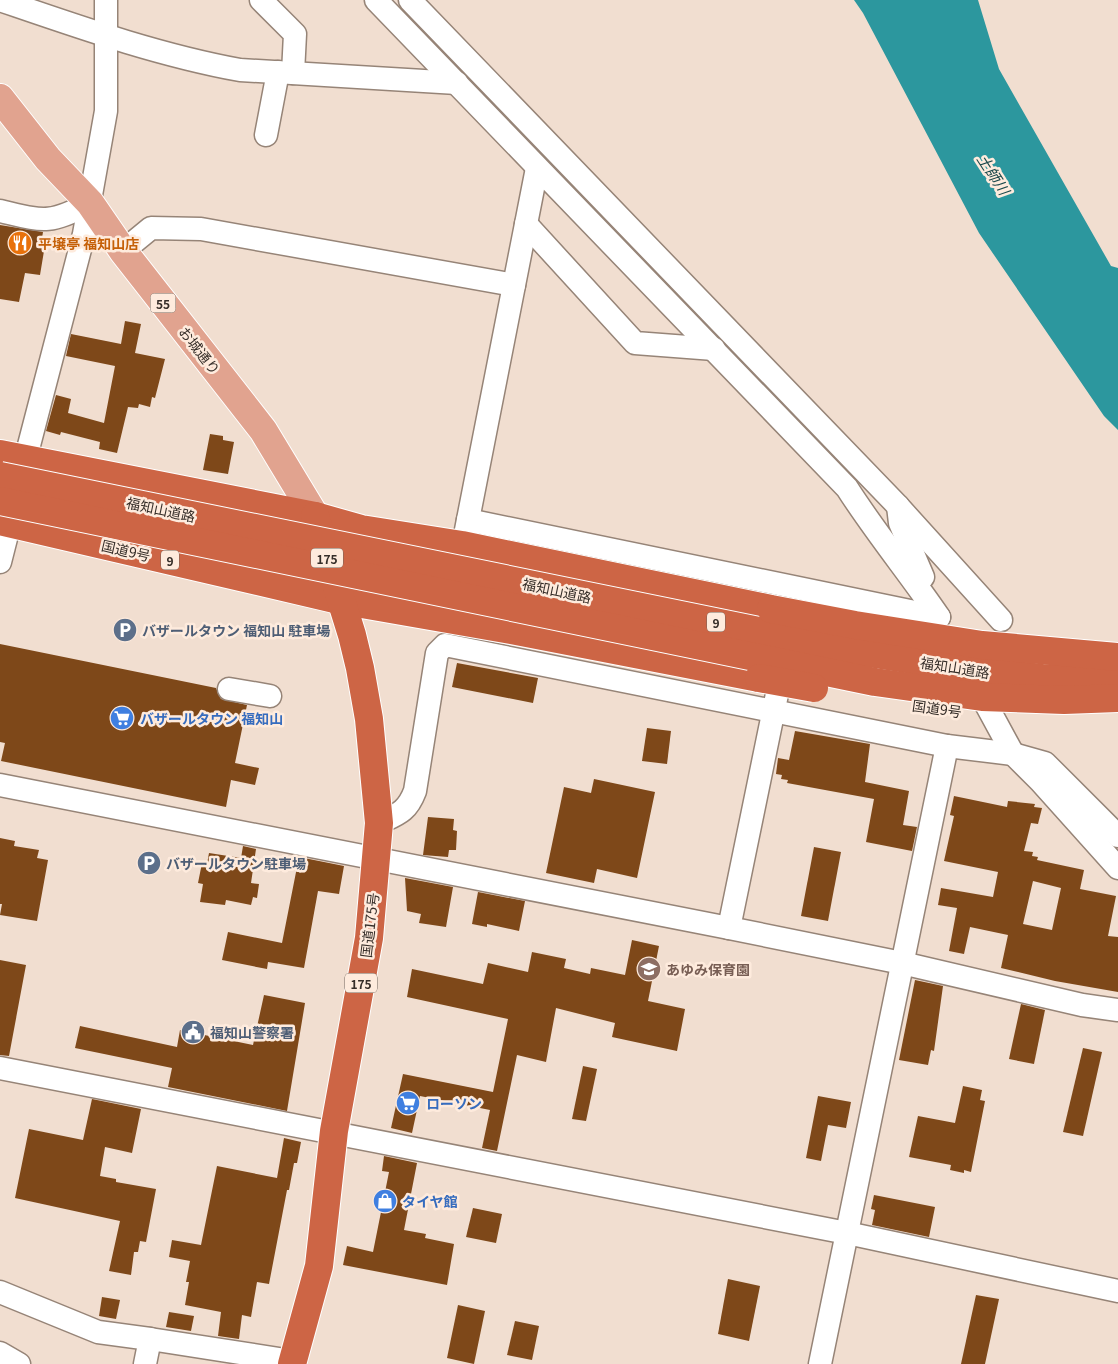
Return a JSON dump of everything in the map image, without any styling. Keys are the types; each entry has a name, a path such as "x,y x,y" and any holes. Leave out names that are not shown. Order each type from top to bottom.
{"highway":[{"name":"9","path":"13,456 315,516 361,528 465,533 771,608 855,625 982,645 1118,657"},
{"name":"福知山道路","path":"0,476 862,652 1033,677 1118,679"},
{"name":"国道9号","path":"3,515 340,600 511,630 759,678 966,713 1037,716 1118,715"},
{"name":"福知山道路","path":"3,515 875,682 982,698 1064,700 1118,698"},
{"name":"国道175号","path":"292,1362 319,1266 334,1131 369,938 379,823 369,719 352,635 315,516"}],"main road":[{"name":"お城通り","path":"0,98 48,159 90,203 123,251 263,430 315,516"}],"street":[{"path":"0,0 106,36 208,64 240,70 457,83"},
{"path":"0,562 3,515 13,456 84,234 90,203 106,111 106,0"},
{"path":"261,0 295,34 266,135"},
{"path":"376,0 847,488 867,519 902,564 939,617"},
{"path":"410,0 897,505 1001,620"},
{"path":"537,168 465,533 798,588 939,617"},
{"path":"0,211 44,221 68,215 90,203"},
{"path":"526,224 635,343 714,349"},
{"path":"123,251 151,228 201,229 514,285"},
{"path":"897,505 900,523 939,617 1013,754 1040,781 1118,868"},
{"path":"729,928 798,588"},
{"path":"379,823 401,813 410,805 415,791 437,653 446,645 946,746 1013,754 1045,763 1118,836"},
{"path":"229,689 270,696"},
{"path":"820,1364 946,746"},
{"path":"0,785 377,858 420,869 729,928 902,964 1082,1006 1118,1010"},
{"path":"0,1068 334,1131 847,1233 1118,1291"},
{"path":"0,1292 98,1332 292,1362"},
{"path":"145,1364 150,1339"},
{"path":"0,1353 19,1364"}],"water":[{"name":"土師川","path":"854,0 978,0 999,69 1111,266 1118,268 1118,430 1104,416 979,233 863,13"}],"building":[{"path":"0,225 43,232 41,244 45,245 40,275 25,273 19,302 0,299"},
{"path":"125,321 141,324 135,353 165,359 155,398 152,397 150,407 139,404 138,408 128,407 117,453 99,449 100,442 61,432 60,435 46,431 56,395 71,399 68,413 104,423 115,366 66,356 71,334 121,344"},
{"path":"210,434 223,436 223,440 234,442 228,474 203,470"},
{"name":"バザールタウン 福知山","path":"0,644 216,688 221,699 247,705 235,763 259,768 255,785 231,780 226,807 1,761 5,743 0,742"},
{"path":"457,663 538,678 533,703 452,687"},
{"path":"647,728 671,731 667,764 642,761"},
{"path":"795,731 870,744 865,782 909,791 903,825 917,827 912,851 866,842 874,799 787,783 788,780 781,779 782,775 776,774 778,758 789,760"},
{"path":"594,779 655,792 637,878 597,869 594,883 546,873 564,787 591,793"},
{"path":"954,796 1007,807 1008,801 1035,804 1034,807 1042,808 1038,824 1031,823 1024,851 1033,852 1032,856 1038,857 1037,860 1084,870 1080,889 1116,896 1108,936 1118,937 1118,992 1055,981 1001,968 1008,935 970,927 964,954 949,951 957,908 938,905 941,888 993,897 998,872 944,861 954,816 950,815","holes":["1033,881 1061,888 1052,930 1023,924"]},
{"path":"428,817 454,819 453,830 457,831 456,850 449,850 448,857 423,855"},
{"path":"0,838 15,841 14,846 39,850 37,858 48,860 37,921 0,915 2,904 0,904"},
{"path":"243,846 256,849 251,883 259,884 257,898 253,897 251,905 226,900 225,905 200,902 203,884 198,883 202,863 207,864 209,853 241,858"},
{"path":"814,847 841,852 828,921 801,916"},
{"path":"299,857 344,866 339,894 318,891 304,968 268,962 267,969 222,960 228,932 282,943"},
{"path":"405,878 453,887 446,927 419,923 421,914 407,911"},
{"path":"478,892 525,901 519,931 487,924 487,927 472,924"},
{"path":"632,940 659,946 648,1001 685,1009 677,1051 612,1037 615,1023 556,1008 546,1062 517,1055 497,1151 482,1148 490,1110 420,1096 412,1133 391,1128 403,1074 493,1092 508,1019 407,997 412,969 483,984 488,963 528,972 532,952 566,959 564,968 590,974 591,968 625,975"},
{"path":"0,960 26,965 9,1056 0,1055"},
{"path":"915,980 943,986 934,1051 931,1050 928,1065 899,1060"},
{"path":"264,995 305,1003 287,1111 168,1087 172,1068 75,1048 80,1026 177,1047 180,1030 253,1045"},
{"path":"1021,1004 1045,1010 1034,1064 1009,1059"},
{"path":"1083,1048 1102,1052 1083,1136 1063,1132"},
{"path":"583,1066 597,1069 586,1121 572,1119"},
{"path":"963,1086 982,1090 980,1100 985,1101 971,1172 964,1170 964,1173 950,1170 951,1165 909,1157 918,1116 955,1123"},
{"path":"818,1096 851,1102 846,1128 828,1125 821,1161 806,1158"},
{"path":"92,1099 141,1109 132,1153 105,1147 100,1176 116,1179 116,1182 156,1189 146,1242 140,1241 138,1252 134,1252 131,1275 109,1271 120,1221 15,1198 29,1129 83,1140"},
{"path":"284,1138 301,1142 297,1163 294,1163 289,1190 287,1190 269,1284 257,1282 251,1317 242,1315 239,1339 218,1336 221,1312 185,1305 189,1282 186,1282 190,1261 169,1257 172,1240 201,1245 217,1166 277,1178"},
{"path":"384,1156 417,1163 404,1230 426,1234 425,1238 454,1244 447,1285 343,1265 347,1246 373,1252 389,1172 382,1171"},
{"path":"874,1195 935,1207 929,1237 872,1225 875,1210 871,1209"},
{"path":"473,1208 502,1214 496,1243 466,1237"},
{"path":"728,1279 760,1286 749,1341 718,1334"},
{"path":"976,1295 999,1299 985,1364 961,1364"},
{"path":"102,1297 120,1300 116,1319 99,1316"},
{"path":"458,1305 485,1311 474,1364 447,1358"},
{"path":"169,1312 194,1316 191,1331 166,1327"},
{"path":"515,1321 539,1326 532,1360 507,1355"}],"place":[{"name":"平壌亭 福知山店","path":"20,243"},
{"name":"バザールタウン 福知山 駐車場","path":"125,630"},
{"name":"バザールタウン 福知山","path":"122,718"},
{"name":"バザールタウン駐車場","path":"149,863"},
{"name":"あゆみ保育園","path":"649,969"},
{"name":"福知山警察署","path":"193,1032"},
{"name":"ローソン","path":"408,1103"},
{"name":"タイヤ館","path":"385,1201"}]}
